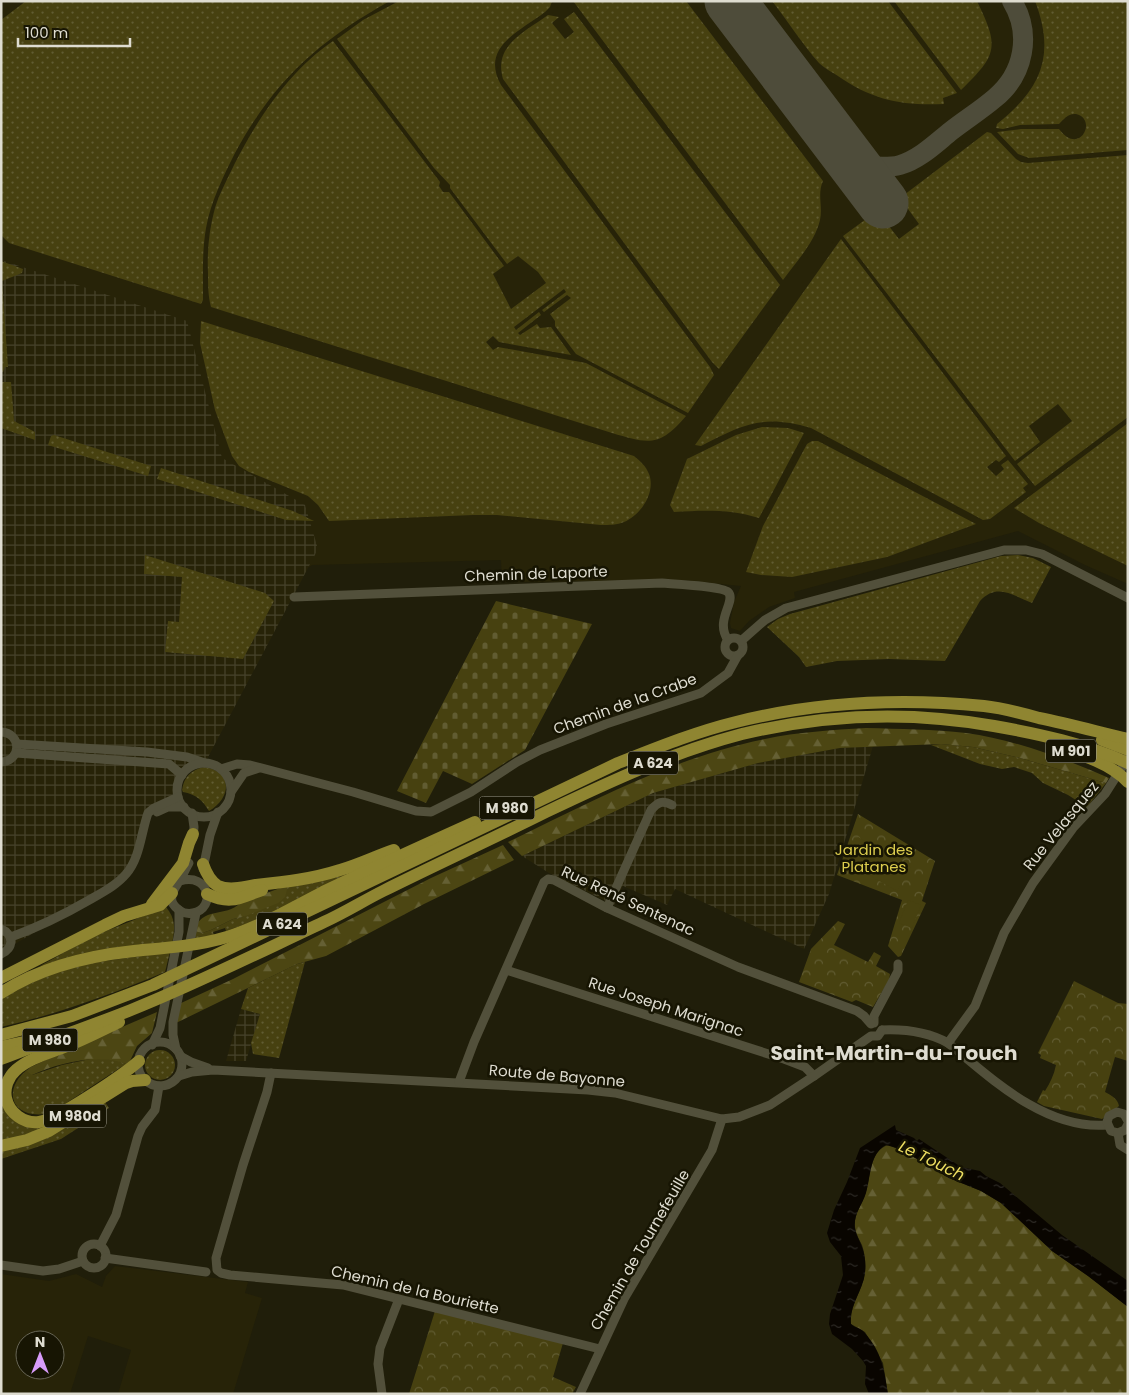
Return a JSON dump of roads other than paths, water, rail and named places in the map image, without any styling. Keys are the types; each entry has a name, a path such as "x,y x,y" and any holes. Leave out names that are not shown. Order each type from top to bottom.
{"highway":[{"name":"A 624","path":"1,1035 72,1016 153,985 618,763 687,736 735,722 827,706 891,703 945,704 985,706 1128,739"},
{"name":"A 624","path":"1,1047 99,1022 132,1009 327,921 382,892 586,793 651,764 743,734 781,726 848,718 943,719 1059,739 1087,747 1128,763"},
{"name":"A 624","path":"1061,722 1092,737 1128,750"},
{"name":"M 901","path":"1009,729 1080,754 1110,768 1128,782"},
{"name":"M 980","path":"1,993 37,973 76,961 118,953 199,943 235,934 460,828 519,803 554,793"},
{"path":"205,889 220,900 227,901 288,882 340,870 460,828"},
{"path":"145,909 156,900 183,863 193,834"},
{"path":"203,864 210,879 223,888 288,882"},
{"path":"1,978 104,925 160,905 172,893"},
{"path":"1,987 54,950"},
{"path":"139,1060 126,1071 60,1114 45,1121 34,1122 22,1119 14,1114 7,1103 8,1082 16,1070 23,1065 130,1017 210,975"},
{"name":"M 980","path":"1,1059 99,1022"},
{"name":"M 980d","path":"1,1146 27,1140 49,1131 126,1083 132,1080 145,1080"}],"street":[{"path":"741,641 765,620 786,608 1004,550 1026,550 1042,554 1125,598"},
{"name":"Chemin de Laporte","path":"294,597 662,583 691,585 723,590 729,594 731,598 723,623 724,633 728,640 725,645 728,654"},
{"path":"728,640 735,638 741,641"},
{"path":"721,678 728,664 728,654 732,656 738,655 743,650 741,641"},
{"name":"Chemin de la Crabe","path":"221,769 237,764 250,765 344,790 416,812 431,812 471,792 517,762 540,750 606,724 692,698 711,687 728,672 738,655"},
{"path":"1,732 11,735 17,749"},
{"path":"17,749 147,752 187,758 211,764 221,769 229,780 230,793"},
{"path":"1,762 9,761 17,749"},
{"path":"17,749 169,764 182,775"},
{"name":"Rue Velasquez","path":"948,1042 976,1006 1004,933 1033,883 1074,828 1109,788 1128,758"},
{"path":"205,763 190,767 182,775 178,785 178,797 184,807 192,813 206,816 218,812"},
{"path":"179,910 179,932 160,1028 152,1044 144,1050 139,1060 139,1070 145,1080 159,1086 170,1084 178,1076 182,1066 173,1035 172,1022 196,913 205,905 203,864 210,835 218,812 226,804 230,793 244,773 259,768"},
{"path":"11,937 33,930 68,913 114,884 126,874 134,861 148,813 154,808 178,797"},
{"path":"607,908 651,810 656,804 661,802 672,806"},
{"path":"145,821 168,807 184,807"},
{"path":"192,813 193,834 190,858 180,881 172,893 173,902 179,910 188,914 196,913"},
{"path":"180,881 187,878 194,879 205,889"},
{"name":"Rue René Sentenac","path":"459,1082 544,882 548,879 554,880 607,908 738,967 856,1011 872,1024"},
{"path":"1,928 6,930 11,937 8,950 1,954"},
{"path":"871,1036 868,1030 895,979 898,964"},
{"name":"Rue Joseph Marignac","path":"506,970 784,1059 805,1067 814,1076"},
{"path":"872,1024 880,1025 882,1030 919,1032 948,1042 1017,1096 1043,1113 1090,1125 1107,1125"},
{"name":"Route de Bayonne","path":"178,1076 189,1072 213,1070 459,1082 615,1093 722,1119 739,1117 770,1105 871,1036 878,1036 882,1030"},
{"path":"152,1044 165,1043 178,1053"},
{"name":"Route de Bayonne","path":"178,1053 191,1062 213,1070"},
{"name":"Chemin de la Bouriette","path":"271,1073 267,1092 242,1165 216,1258 218,1270 230,1275 343,1285 600,1349"},
{"path":"100,1246 116,1215 138,1136 142,1127 155,1110 159,1086"},
{"path":"1114,1112 1122,1113 1128,1122 1125,1130 1118,1133 1111,1131 1107,1125 1109,1116 1114,1112"},
{"name":"Chemin de Tournefeuille","path":"580,1394 624,1299 712,1150 722,1119"},
{"path":"1118,1133 1120,1146 1128,1150"},
{"path":"93,1244 100,1246 105,1253 105,1258 101,1266 89,1266 83,1261 82,1253 87,1246 93,1244"},
{"path":"105,1258 206,1272"},
{"path":"1,1265 43,1271 59,1269 83,1261"},
{"path":"382,1394 378,1364 380,1348 399,1299"}],"water":[{"name":"Le Touch","path":"895,1125 896,1130 917,1141 919,1139 961,1167 980,1171 1000,1183 1062,1235 1128,1281 1128,1307 1052,1251 1001,1203 981,1191 949,1178 900,1149 886,1145 876,1154 866,1193 855,1224 864,1253 865,1270 864,1280 852,1311 851,1324 863,1331 875,1347 883,1369 888,1394 869,1394 865,1384 866,1366 852,1349 832,1334 829,1324 830,1314 843,1275 841,1256 830,1242 827,1233 834,1210 860,1148"}],"district":[{"name":"Saint-Martin-du-Touch","path":"894,1053"}],"park label":[{"name":"Jardin des Platanes","path":"874,858"}]}
